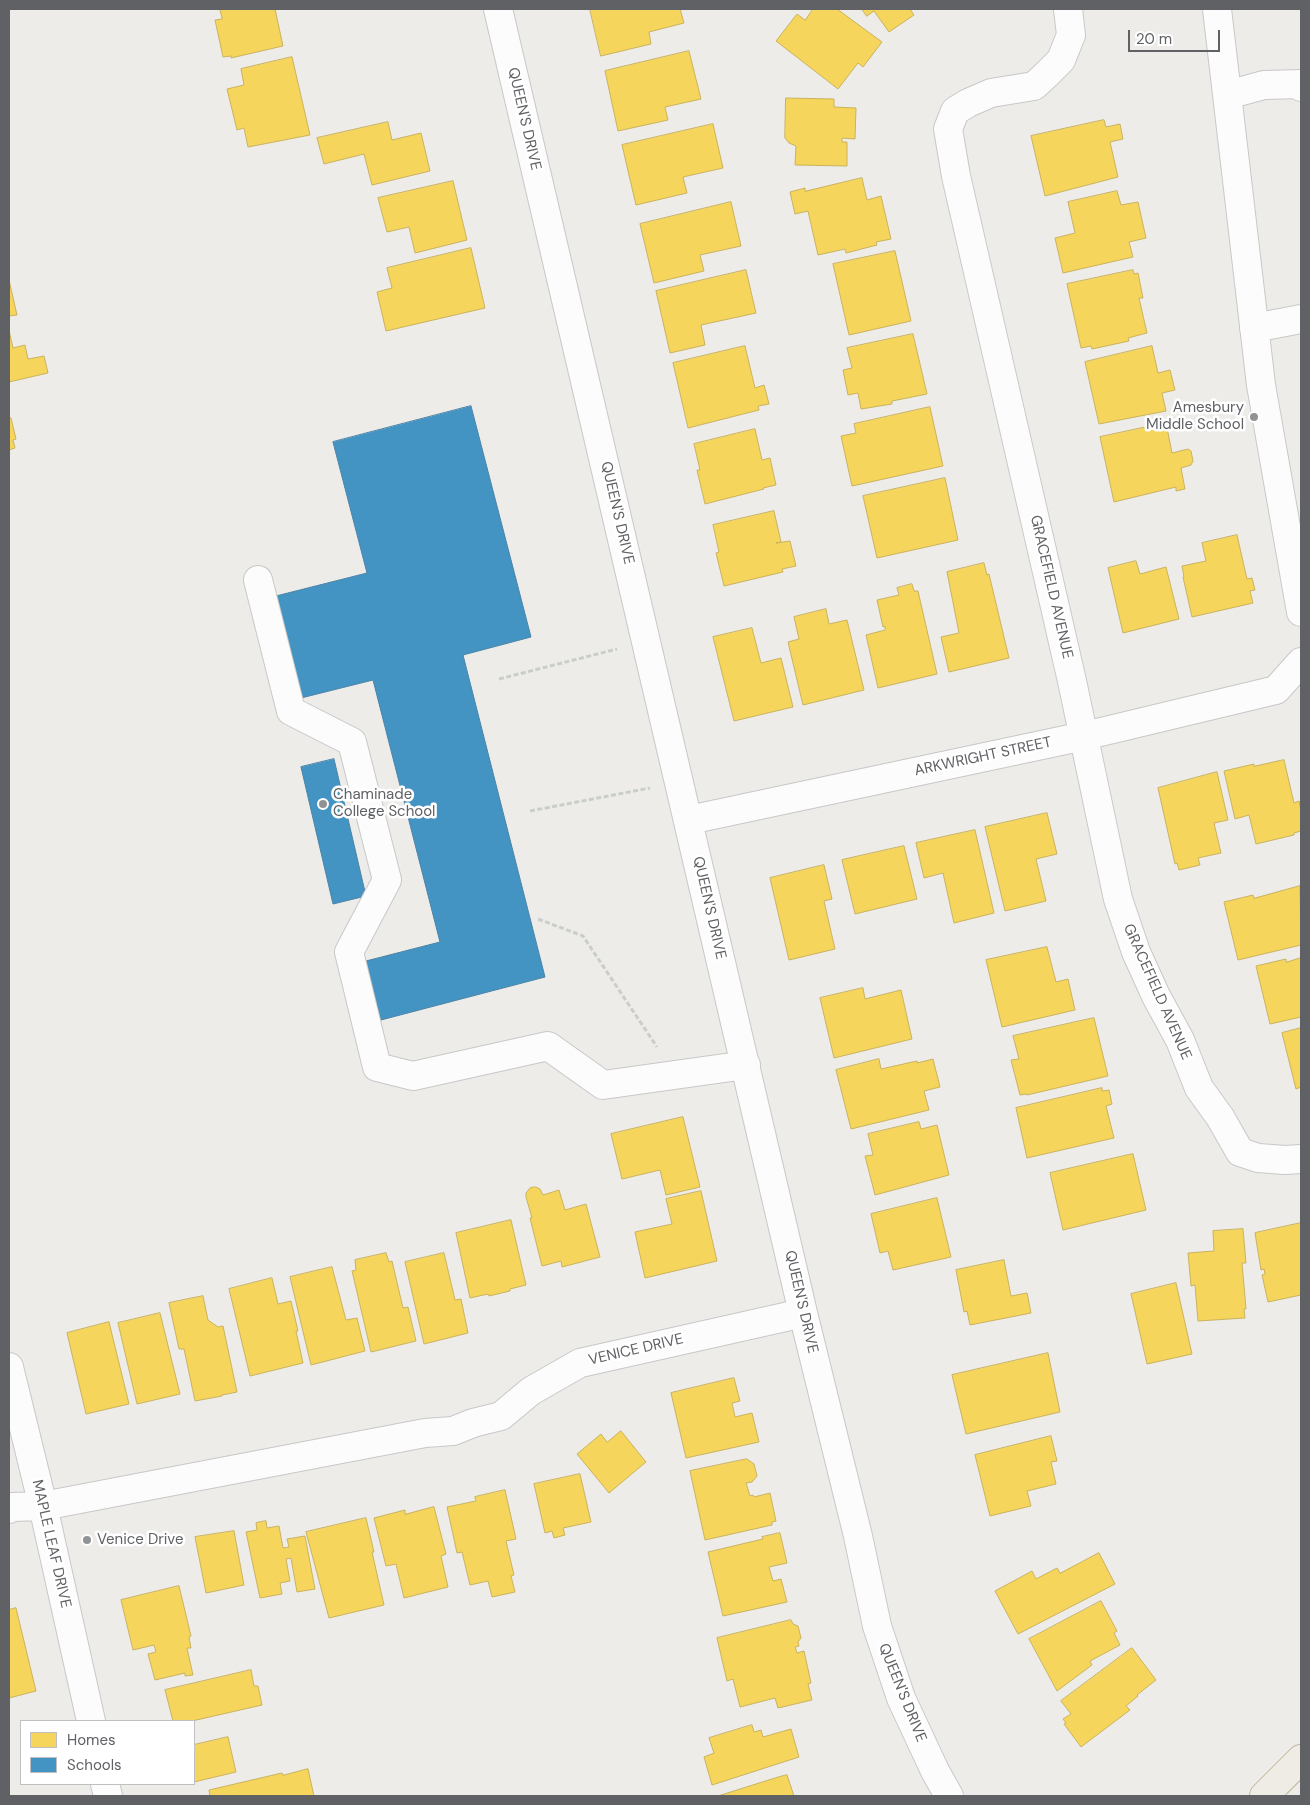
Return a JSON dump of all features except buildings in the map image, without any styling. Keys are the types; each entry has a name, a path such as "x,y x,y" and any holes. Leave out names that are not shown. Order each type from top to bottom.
{"highway":[{"path":"1264,1796 1301,1759"}],"street":[{"name":"QUEEN'S DRIVE","path":"498,9 803,1313 858,1536 876,1626 901,1698 935,1771 949,1796"},
{"name":"GRACEFIELD AVENUE","path":"1068,9 1071,36 1061,60 1034,86 992,94 968,103 955,111 948,129 958,185 1084,736 1118,899 1136,952 1156,996 1180,1040 1199,1088 1220,1117 1240,1152 1258,1158 1301,1159"},
{"path":"1217,9 1261,385 1301,612"},
{"path":"1227,95 1264,85 1301,84 1301,88"},
{"path":"1254,328 1301,319"},
{"path":"258,580 291,712 352,742 387,880 349,952 377,1067 413,1076 548,1046 603,1085 746,1065"},
{"name":"ARKWRIGHT STREET","path":"689,820 1084,736 1276,690 1301,662"},
{"name":"VENICE DRIVE","path":"9,1508 43,1506 425,1433 453,1430 501,1416 531,1391 580,1363 803,1313"},
{"name":"MAPLE LEAF DRIVE","path":"9,1367 43,1506 91,1720"}],"path":[{"path":"499,679 647,642"},
{"path":"530,811 680,782"},
{"path":"538,919 583,936 660,1052"}],"place":[{"name":"Amesbury Middle School","path":"1254,417"},
{"name":"Chaminade College School","path":"323,804"},
{"name":"Venice Drive","path":"87,1540"}]}
